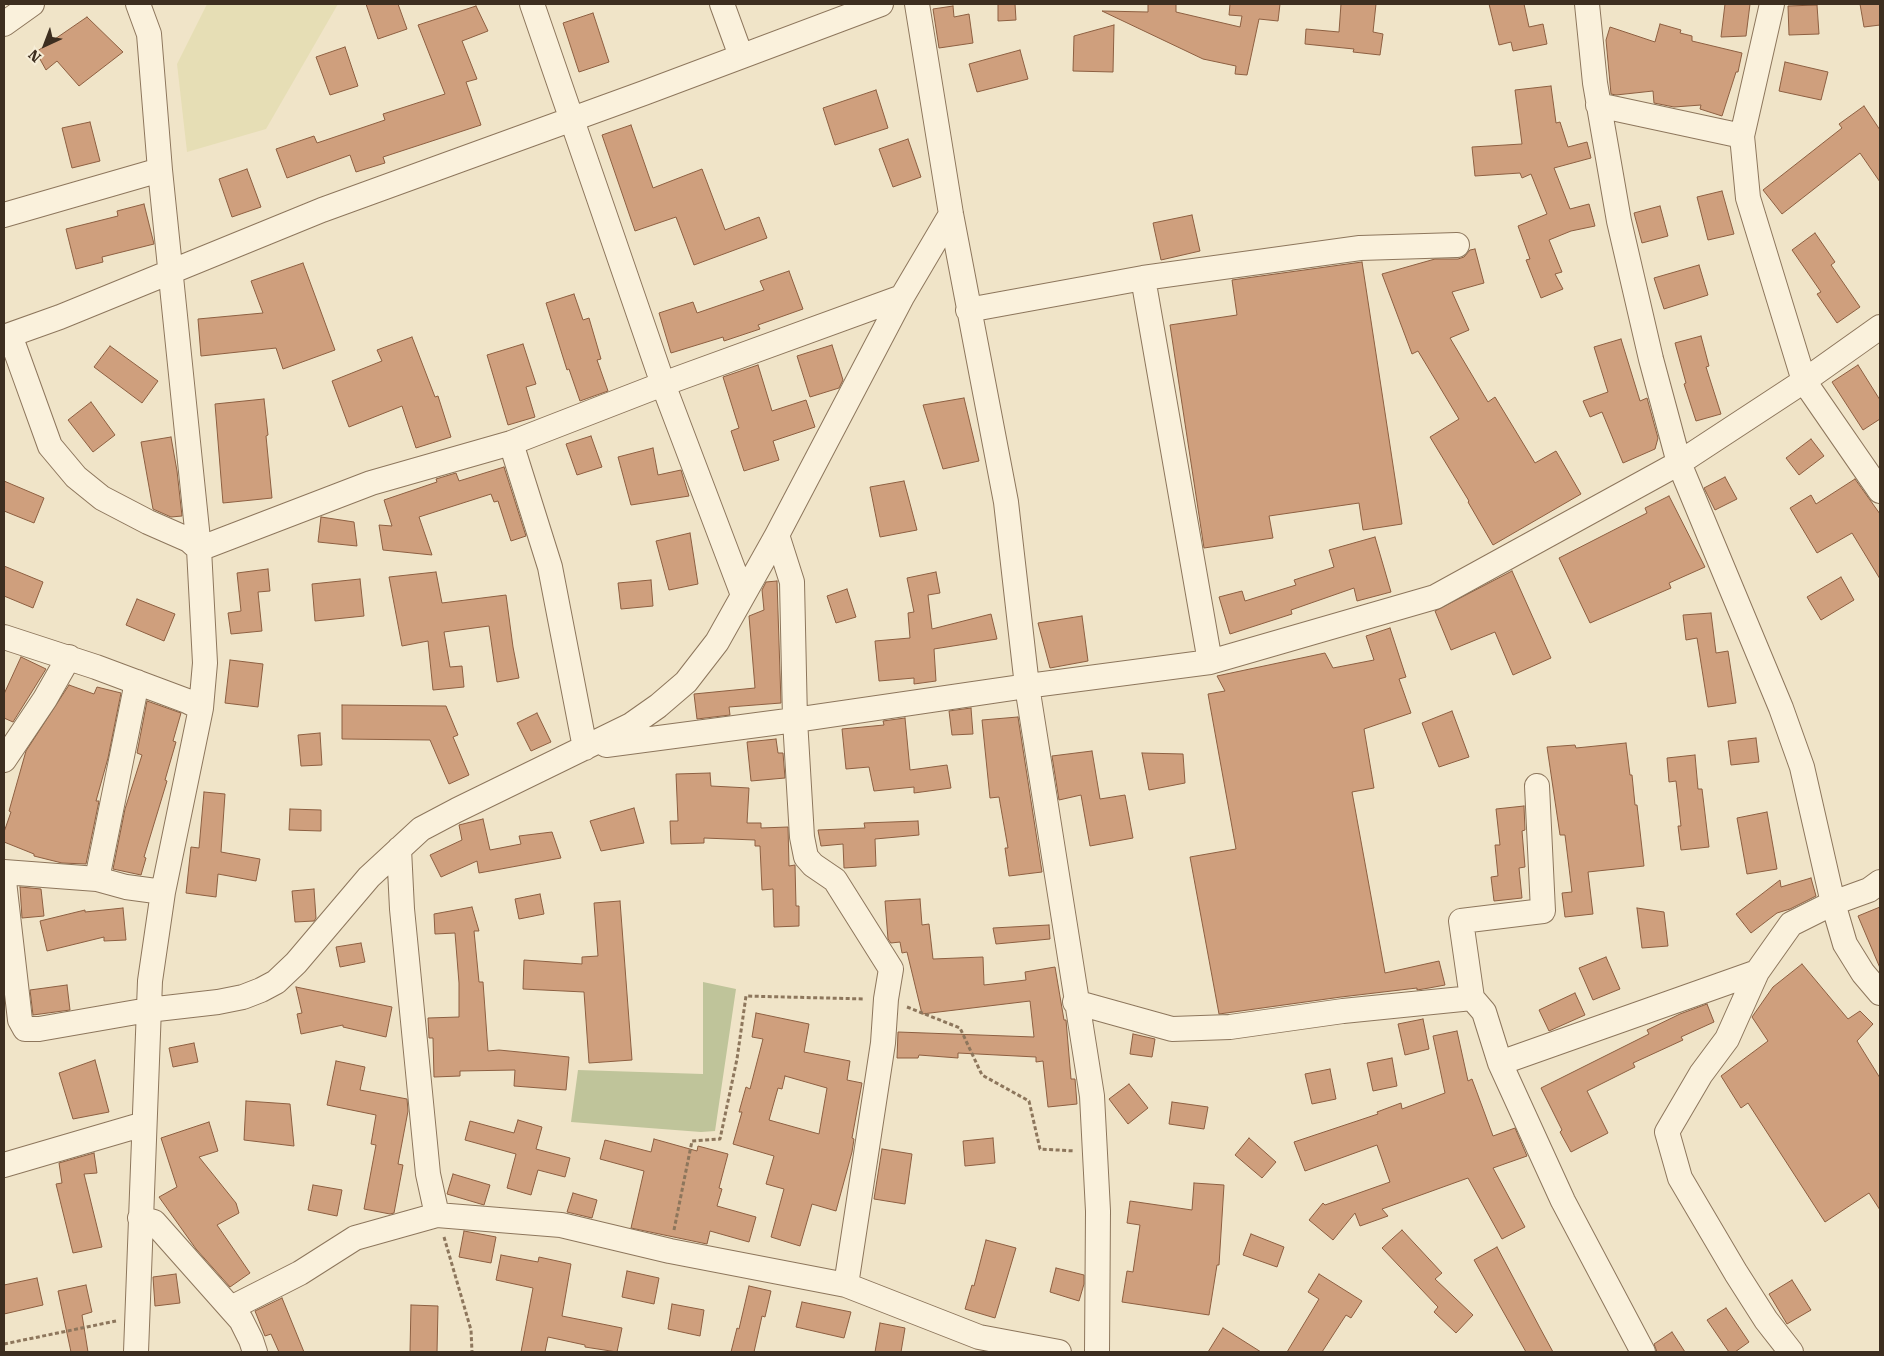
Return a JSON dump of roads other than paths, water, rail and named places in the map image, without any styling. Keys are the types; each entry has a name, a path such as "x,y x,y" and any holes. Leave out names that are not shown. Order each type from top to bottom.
{"street":[{"path":"4,24 32,4"},
{"path":"136,1352 150,981 163,892 201,708 205,663 199,549 160,170 149,34 138,4"},
{"path":"532,4 664,384 743,595"},
{"path":"722,4 741,56"},
{"path":"199,549 190,540 148,522 102,498 76,477 50,446 7,336 60,317 322,210 882,4"},
{"path":"917,4 968,310 1006,502 1027,686 1092,1096 1098,1211 1097,1352"},
{"path":"1587,4 1598,105 1621,230 1651,359 1679,463 1782,708 1799,759 1832,903 1845,944 1863,973 1880,993"},
{"path":"1772,4 1742,136 1748,198 1804,380 1880,491"},
{"path":"1598,105 1742,136"},
{"path":"4,215 160,170"},
{"path":"4,881 20,1020 25,1029 39,1029 148,1010 218,1002 243,997 276,982 296,963 369,877 421,829 631,725 658,706 686,682 717,642 777,535 902,297 951,214"},
{"path":"968,310 1143,278 1360,248 1457,245"},
{"path":"1143,278 1210,662"},
{"path":"199,549 371,483 511,443 664,384 902,297"},
{"path":"585,748 1210,662 1435,597 1679,463 1804,380 1880,326"},
{"path":"511,443 550,568 585,748"},
{"path":"777,535 792,582 795,720 802,837 806,857 813,866 835,880 891,969 886,999 883,1043 846,1285"},
{"path":"4,638 137,682 201,708"},
{"path":"4,760 45,699 69,658"},
{"path":"96,879 137,682"},
{"path":"1537,786 1543,911 1461,921 1472,998 1484,1012 1500,1063 1563,1201 1643,1352"},
{"path":"399,849 402,908 428,1174 437,1215"},
{"path":"4,872 96,879 163,892"},
{"path":"1791,1352 1766,1320 1736,1273 1680,1178 1667,1132 1701,1074 1727,1039 1757,972 1791,924 1832,903 1869,890 1880,882"},
{"path":"1500,1063 1757,972"},
{"path":"1076,1002 1172,1029 1230,1027 1343,1011 1472,998"},
{"path":"4,1165 144,1124"},
{"path":"231,1308 300,1274 355,1238 437,1215 561,1225 670,1251 846,1285 979,1337 1059,1352"},
{"path":"140,1218 154,1222 231,1308 241,1320 255,1352"}]}
